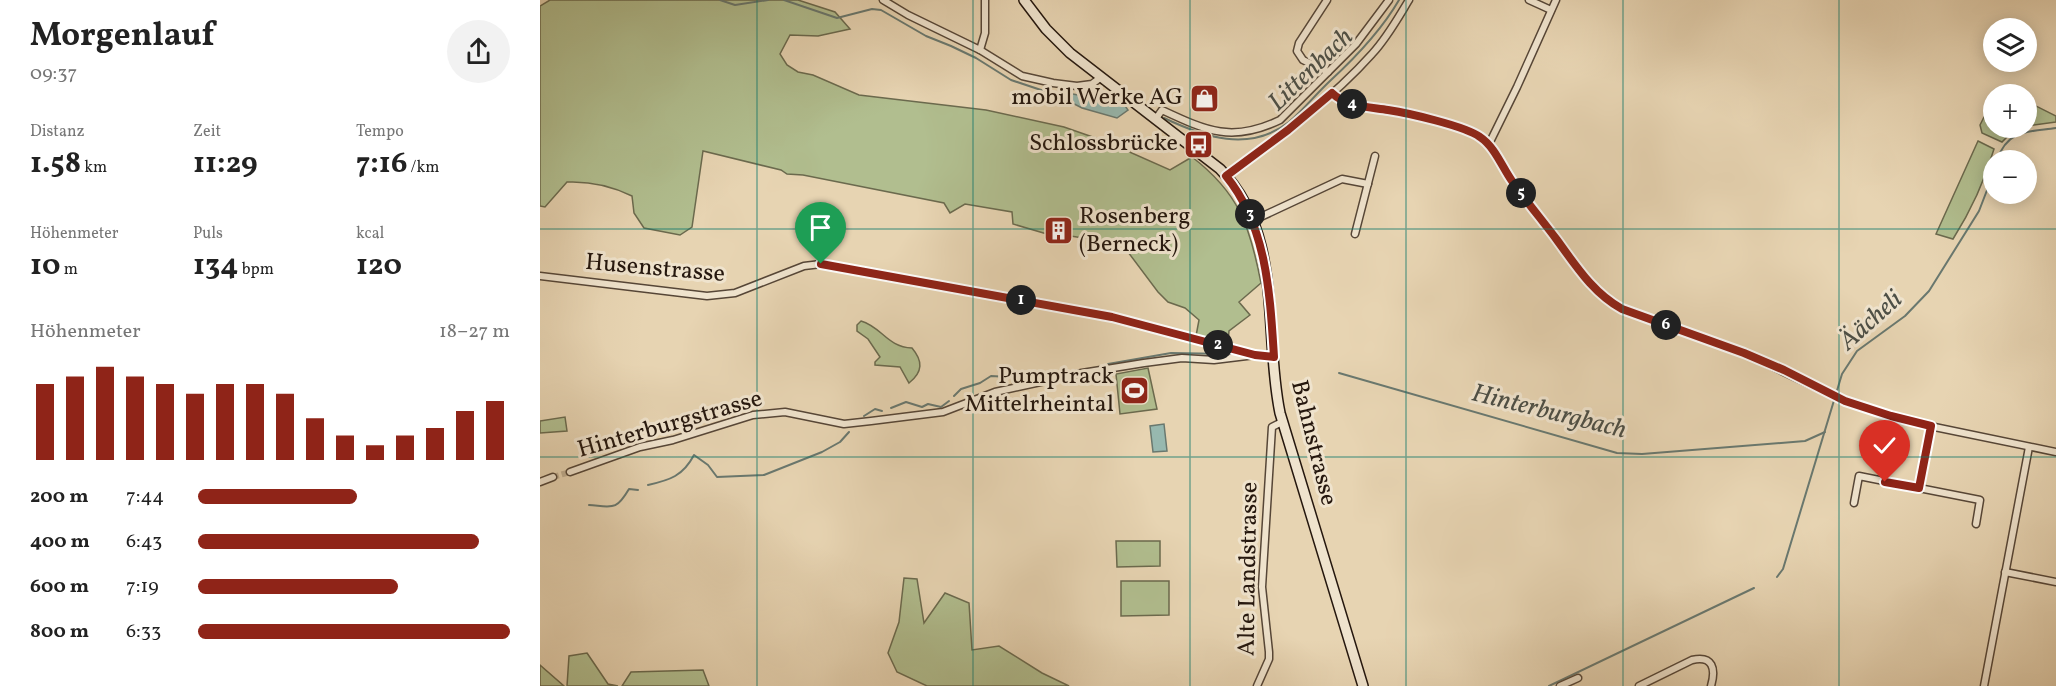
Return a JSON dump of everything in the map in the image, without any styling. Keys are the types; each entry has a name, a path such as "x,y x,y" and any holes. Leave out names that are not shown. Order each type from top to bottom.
{"main road":[{"name":"Bahnstrasse","path":"1024,0 1058,42 1100,78 1226,176 1237,189 1252,220 1262,250 1269,289 1276,393 1282,422 1364,686"}],"street":[{"path":"883,0 908,15 980,50 1013,72 1037,80 1077,86 1092,84 1100,78"},
{"path":"980,50 985,33 986,0"},
{"path":"1327,0 1299,43 1297,51 1303,60 1328,72"},
{"path":"1155,120 1162,110 1218,133 1244,133 1264,128 1280,120 1364,35 1389,0"},
{"path":"1226,176 1333,94 1372,54 1409,0"},
{"path":"1529,0 1551,10"},
{"path":"1489,144 1556,0"},
{"path":"1333,94 1339,100 1349,103 1390,110 1466,129 1480,136 1489,144 1512,181 1576,266 1608,302 1644,319 1766,362 1869,410 1931,426 2056,452"},
{"path":"1354,234 1375,156"},
{"path":"1252,220 1342,179 1368,184"},
{"name":"Husenstrasse","path":"540,276 707,296 735,293 797,268 821,264 1112,317 1255,355"},
{"name":"Hinterburgstrasse","path":"570,472 640,447 673,440 753,415 785,412 844,424 871,421 943,412 996,392 1117,367 1182,358 1214,360 1255,355 1274,357"},
{"name":"Alte Landstrasse","path":"1257,686 1269,659 1262,587 1272,427 1282,422"},
{"path":"1919,488 1931,426"},
{"path":"1983,686 2029,447"},
{"path":"1854,502 1859,476 1980,500 1976,524"},
{"name":"Hinterburgstrasse","path":"540,482 553,477"},
{"path":"2005,572 2056,582"},
{"path":"1639,686 1692,660 1701,659 1710,663 1714,671 1712,686"},
{"path":"1560,686 1578,678"}],"green space":[{"path":"550,0 798,0 835,12 850,29 818,36 790,35 780,54 787,65 798,72 813,75 859,95 986,110 1064,127 1107,142 1170,170 1192,157 1208,170 1232,198 1247,228 1261,283 1239,302 1250,315 1229,331 1228,343 1196,336 1199,320 1185,308 1168,302 1122,244 1064,235 1057,237 1013,224 1012,212 965,204 950,213 944,203 803,175 787,174 781,170 703,151 692,227 680,235 644,228 634,213 632,196 601,185 567,182 545,207 540,206 540,6"},
{"path":"2037,106 2056,116 2056,122 2037,125"},
{"path":"1983,119 1983,133 1982,133 1980,125"},
{"path":"1993,138 2006,138 2002,142"},
{"path":"1978,141 1994,149 1983,150 1983,180 1953,239 1936,234"},
{"path":"861,321 890,341 912,348 920,362 919,371 914,379 909,383 900,367 875,365 880,357 868,339 857,331 857,325"},
{"name":"Pumptrack Mittelrheintal","path":"1148,368 1157,409 1120,414 1116,374"},
{"path":"565,417 567,431 540,433 540,421"},
{"path":"1116,541 1160,541 1160,566 1117,567"},
{"path":"904,578 917,579 924,623 945,593 969,603 972,650 999,646 1042,673 1069,686 927,686 897,672 888,653 899,622"},
{"path":"1121,581 1169,581 1169,615 1121,616"},
{"path":"587,653 608,684 618,686 567,686 569,656"},
{"path":"540,665 564,686 540,686"},
{"path":"703,670 709,686 622,686 631,672"}],"water":[{"path":"1067,93 1123,103 1128,110 1117,118 1082,108 1055,94"},
{"path":"1164,424 1167,451 1153,452 1150,426"}],"waterway":[{"name":"Littenbach","path":"720,0 735,5 768,0"},
{"name":"Littenbach","path":"784,0 837,18 872,9 881,10 926,36 976,58 1011,80 1056,95"},
{"name":"Littenbach","path":"1164,118 1195,131 1226,139 1258,137 1274,132 1289,122 1359,52 1376,33 1399,0"},
{"name":"Äächeli","path":"2002,150 2007,142 2020,134 2056,128"},
{"name":"Äächeli","path":"1777,577 1783,569 1842,374 1857,351 1905,316 1929,291 1979,211 1983,201"},
{"name":"Hinterburgbach","path":"1108,364 1171,353 1230,354"},
{"name":"Hinterburgbach","path":"1339,373 1617,453 1642,454 1805,441 1825,432"},
{"name":"Hinterburgbach","path":"954,396 961,389 980,383 991,376 1042,374"},
{"name":"Hinterburgbach","path":"891,408 906,402 922,407 928,404 941,407 949,401"},
{"name":"Hinterburgbach","path":"864,416 875,409 882,411"},
{"name":"Hinterburgbach","path":"648,485 675,476 685,468 694,455 708,465 717,477 764,475 822,452 840,442 849,432"},
{"name":"Hinterburgbach","path":"589,505 613,506 621,501 629,489 638,490"},
{"name":"Äächeli","path":"1549,686 1754,588"}],"tunnel":[{"path":"553,477 570,472"}],"place":[{"name":"mobil Werke AG","path":"1204,98"},
{"name":"Schlossbrücke","path":"1199,144"},
{"name":"Rosenberg (Berneck)","path":"1058,231"},
{"name":"Pumptrack Mittelrheintal","path":"1135,391"}],"route":[{"path":"821,264 1112,317 1255,355 1274,357 1269,289 1262,250 1246,204 1226,176 1288,130 1332,93 1339,100 1349,103 1390,110 1466,129 1480,136 1489,144 1512,181 1576,266 1608,302 1644,319 1744,353 1784,370 1845,401 1869,410 1931,426 1919,488 1885,482"}]}
